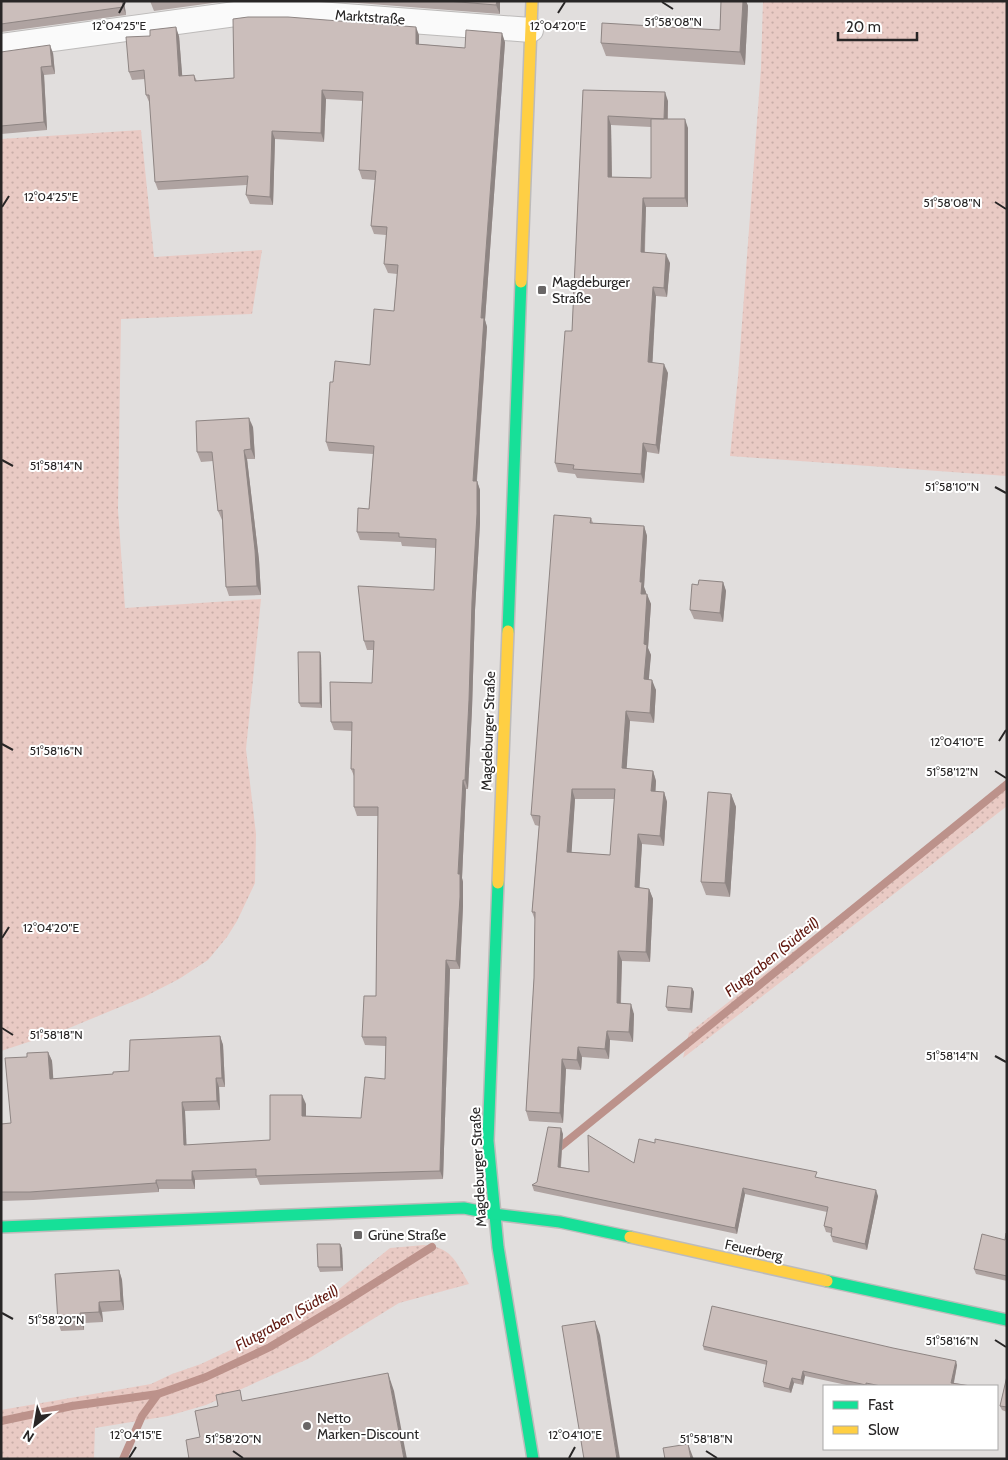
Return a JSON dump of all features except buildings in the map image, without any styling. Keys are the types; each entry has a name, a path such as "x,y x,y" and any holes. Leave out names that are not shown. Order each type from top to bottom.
{"main road":[{"name":"Magdeburger Straße","path":"532,1 488,1141 498,1247 533,1459"},
{"path":"1,1227 464,1208 494,1214"},
{"name":"Feuerberg","path":"494,1214 560,1222 1007,1320"}],"street":[{"name":"Marktstraße","path":"1,46 250,12 292,12 531,30"}],"shaded area":[{"path":"763,1 1007,1 1007,476 730,456 738,377 761,68"},
{"path":"141,130 154,257 262,250 252,314 121,319 118,510 125,608 261,599 246,749 256,834 255,883 237,921 227,937 208,960 179,979 144,997 62,1031 1,1051 1,139"},
{"path":"1007,784 1007,806 683,1058 689,1033"},
{"path":"433,1246 447,1252 469,1284 399,1303 308,1359 206,1405 168,1416 95,1428 94,1459 1,1459 1,1410 151,1384 201,1364 264,1334 333,1294 390,1248"}],"waterway":[{"name":"Flutgraben (Südteil)","path":"555,1151 1007,784"},
{"name":"Flutgraben (Südteil)","path":"1,1421 72,1406 158,1394 206,1377 270,1347 432,1247"},
{"path":"123,1459 142,1416 158,1394"}],"traffic: fast":[{"path":"508,631 521,282"},
{"path":"498,883 488,1141 498,1247 533,1459"},
{"path":"1,1227 464,1208 494,1214 560,1222 630,1237"},
{"path":"827,1281 1007,1320"}],"traffic: slow":[{"path":"521,282 532,1"},
{"path":"498,883 508,631"},
{"path":"630,1237 827,1281"}],"place":[{"name":"Magdeburger Straße","path":"542,290"},
{"name":"Grüne Straße","path":"358,1235"},
{"name":"Netto Marken-Discount","path":"307,1426"}]}
